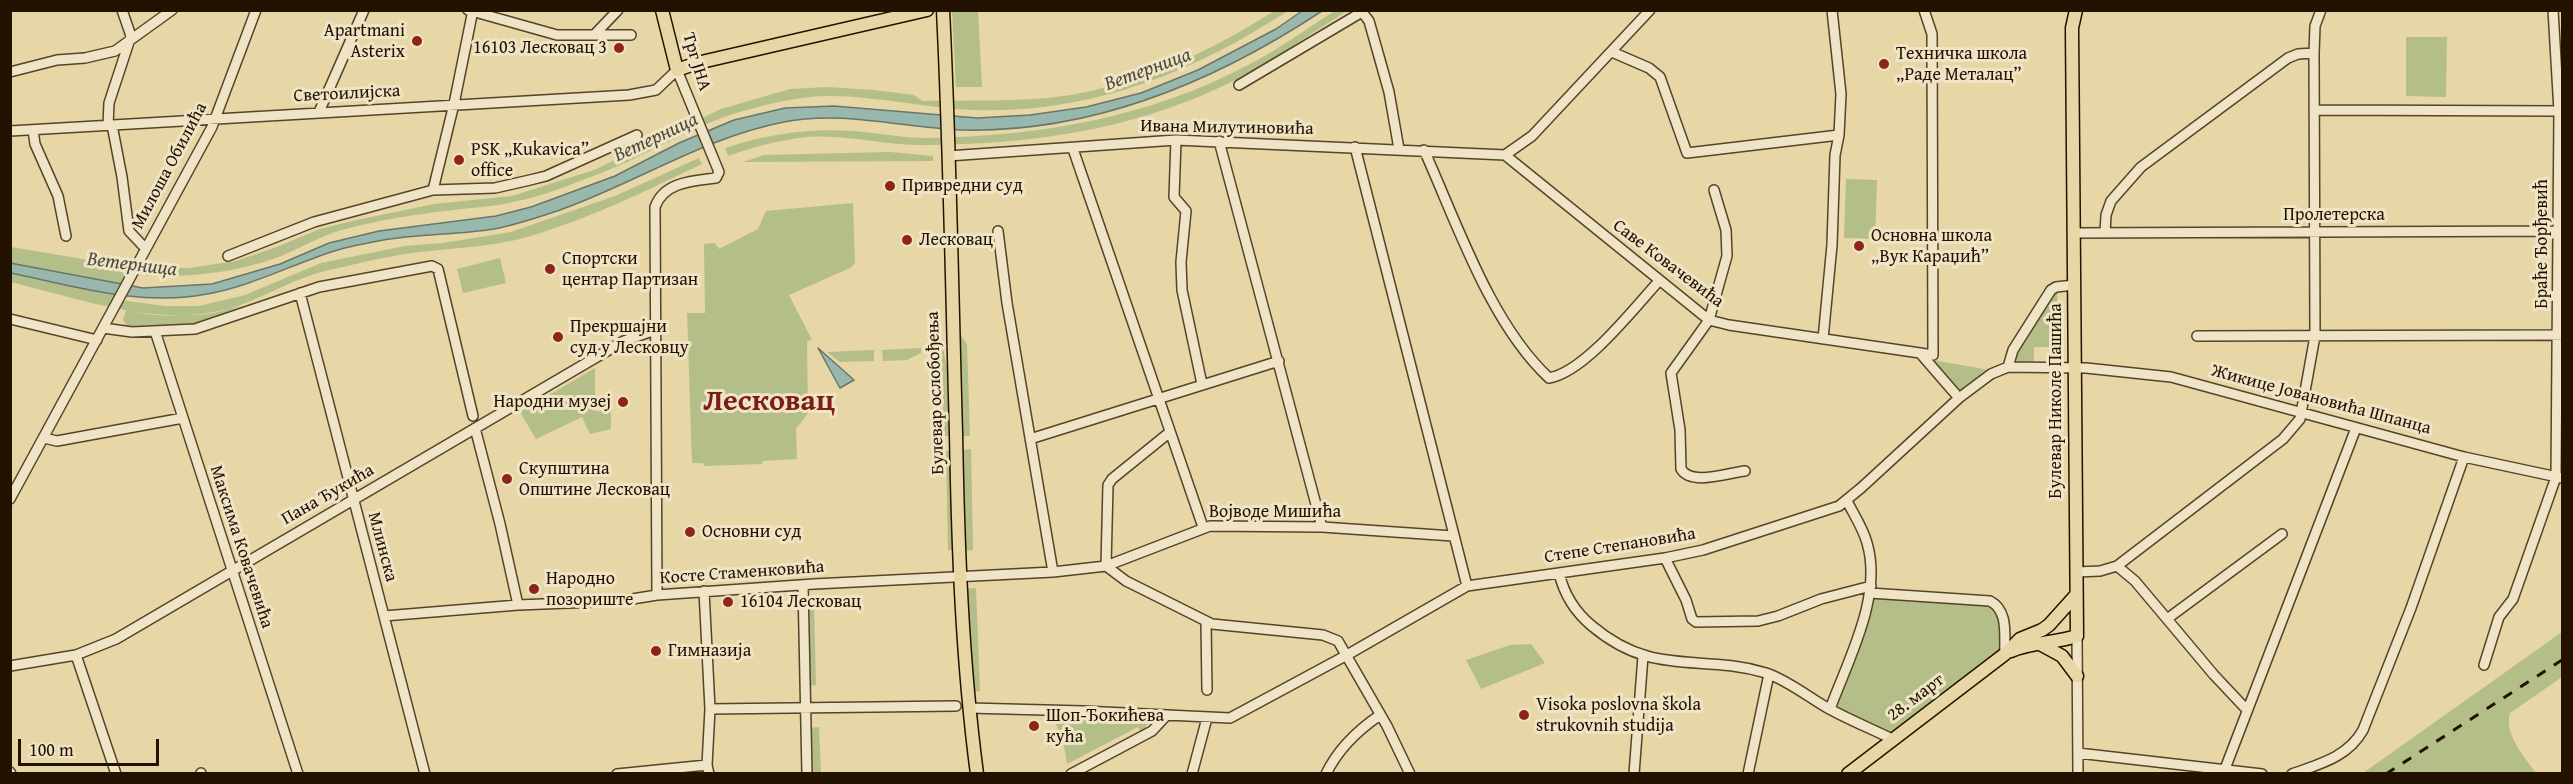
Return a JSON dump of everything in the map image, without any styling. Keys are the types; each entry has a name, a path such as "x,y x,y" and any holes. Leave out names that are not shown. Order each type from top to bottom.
{"main road":[{"name":"Трг ЈНА","path":"662,10 677,70"},
{"path":"677,70 707,60 927,10"},
{"name":"Булевар ослобођења","path":"943,10 948,102 960,577 976,774"},
{"name":"Булевар Николе Пашића","path":"2068,10 2072,28 2077,636"},
{"name":"Булевар Николе Пашића","path":"2072,28 2076,10"},
{"name":"28. март","path":"1848,774 2006,653 2020,639 2042,630 2076,594"},
{"path":"2042,630 2077,636"},
{"name":"28. март","path":"2006,653 2022,646 2077,636"},
{"path":"2039,644 2062,656 2077,676"}],"street":[{"path":"122,10 131,32 130,42 109,103 110,125 122,177 129,231 145,248"},
{"path":"10,72 57,60 85,58 116,51 172,10"},
{"name":"Милоша Обилића","path":"10,499 217,117 256,10"},
{"path":"319,112 364,10"},
{"path":"595,34 618,10"},
{"path":"1505,155 1533,136 1650,10"},
{"path":"1823,339 1832,245 1835,155 1839,135 1841,94 1832,10"},
{"path":"1920,353 1933,355 1932,34 1924,10"},
{"path":"2076,572 2100,571 2117,566 2283,439 2296,426 2301,413 2314,336 2314,53 2315,26 2321,10"},
{"name":"Браће Ђорђевић","path":"2553,10 2561,111 2559,478"},
{"path":"433,190 454,104 471,11 557,34 631,35"},
{"path":"1239,84 1362,12 1369,21 1389,92 1399,149"},
{"path":"1612,52 1649,68 1660,78 1687,153 1839,135"},
{"path":"2105,233 2106,215 2112,201 2141,167 2288,58 2298,54 2314,53"},
{"name":"Светоилијска","path":"10,131 649,93 664,85 677,70"},
{"name":"Трг ЈНА","path":"655,330 653,227 657,199 673,186 716,178 719,172 677,70"},
{"path":"2315,110 2561,111"},
{"path":"33,130 35,144 58,196 66,236"},
{"path":"228,256 314,222 433,190 495,188 546,176 637,135"},
{"path":"1176,140 1174,197 1186,211 1181,262 1182,290 1202,384"},
{"name":"Ивана Милутиновића","path":"948,151 1073,149 1176,140 1505,155"},
{"path":"1219,141 1322,527"},
{"path":"1355,147 1467,586"},
{"path":"1073,149 1203,527"},
{"path":"1424,150 1491,298 1513,335 1549,378 1563,374 1589,357 1659,281"},
{"name":"Саве Ковачевића","path":"1505,155 1709,320 1920,353"},
{"path":"1714,190 1728,247 1719,290 1709,320 1671,373 1680,430 1681,469 1686,476 1695,478 1744,471"},
{"path":"998,231 1006,303 1053,572"},
{"name":"Пролетерска","path":"2073,233 2561,231"},
{"path":"103,328 120,332 195,329 300,293 432,266 438,269 473,416"},
{"path":"2008,367 2013,350 2051,290 2056,287 2074,285"},
{"name":"Млинска","path":"300,293 425,774"},
{"path":"10,319 97,340"},
{"path":"655,330 657,595"},
{"name":"Пана Ђукића","path":"10,666 76,655 116,639 624,341 655,330"},
{"name":"Максима Ковачевића","path":"155,331 297,774"},
{"path":"2197,336 2560,335"},
{"path":"1920,353 1959,398"},
{"path":"1030,439 1157,397 1279,361"},
{"name":"Степе Степановића","path":"969,708 1207,718 1237,716 1467,586 1665,558 1703,550 1817,514 1847,501 1959,398 1991,374 2008,367 2074,368"},
{"name":"Жикице Јовановића Шпанца","path":"2074,368 2171,377 2464,457 2559,478"},
{"path":"44,438 50,441 68,440 183,418"},
{"path":"475,428 518,605"},
{"path":"2224,772 2356,428"},
{"path":"1170,432 1112,479 1108,485 1106,566 1126,580 1206,622 1221,627 1323,635 1338,641 1410,774"},
{"path":"2292,774 2335,758 2357,741 2363,730 2411,608 2464,457"},
{"path":"2484,665 2499,617 2513,599 2559,478"},
{"path":"1830,709 1853,647 1870,590 1868,544 1847,501"},
{"name":"Војводе Мишића","path":"960,577 1053,572 1106,566 1203,527 1223,525 1322,527 1453,537"},
{"path":"2166,620 2282,534"},
{"path":"1665,558 1686,600 1692,619 1696,622 1758,621 1778,616 1821,598 1870,590 1990,601 1999,606 2003,615 2006,653"},
{"path":"2117,566 2135,581 2166,620 2247,710"},
{"path":"1559,573 1565,593 1584,619 1618,645 1661,661 1736,668 1768,674 1830,709 1892,739"},
{"name":"Косте Стаменковића","path":"384,616 518,605 621,601 704,591 960,577"},
{"path":"803,585 807,774"},
{"path":"624,773 708,769 710,709 704,591"},
{"path":"1206,622 1207,690"},
{"name":"Булевар Николе Пашића","path":"2077,636 2078,774"},
{"path":"76,655 116,774"},
{"path":"1634,774 1643,656"},
{"path":"1748,774 1768,674"},
{"path":"710,709 956,706"},
{"path":"1326,774 1333,760 1349,741 1380,715"},
{"path":"1071,774 1152,731 1166,716"},
{"path":"1192,774 1207,718"},
{"path":"2078,753 2224,772 2262,774"}],"green space":[{"path":"952,11 978,11 982,87 956,87"},
{"path":"1274,11 1288,11 1215,53 1177,71 1099,97 1058,105 973,110 842,96 785,101 727,116 613,168 533,197 498,205 412,215 356,226 325,236 276,258 228,271 196,275 146,276 150,268 189,268 236,261 320,229 352,221 434,204 512,196 594,170 721,109 790,89 827,87 874,90 914,95 922,101 1029,99 1092,91 1173,65 1225,40"},
{"path":"1335,11 1347,11 1259,67 1225,85 1189,101 1115,124 1039,138 1000,142 916,145 817,137 777,142 728,156 725,148 757,139 805,131 838,130 927,138 1011,133 1093,120 1133,111 1212,83 1261,58"},
{"path":"2406,37 2447,37 2446,97 2406,96"},
{"path":"890,152 933,156 933,161 743,162 764,155"},
{"path":"699,158 702,164 553,229 516,240 395,256 325,271 293,282 247,303 214,313 150,314 80,300 11,282 11,247 136,268 120,300 165,306 199,306 245,295 321,263 405,246 443,243 511,232 615,196"},
{"path":"1846,179 1877,180 1875,239 1844,238"},
{"path":"853,203 855,263 850,268 789,295 812,340 807,341 808,413 796,429 797,459 763,461 762,464 704,466 703,463 692,463 687,313 705,313 704,244 715,243 719,249 758,229 766,211"},
{"path":"500,258 506,283 463,293 457,269"},
{"path":"2057,290 2058,347 2034,347 2034,361 2015,361 2018,351"},
{"path":"242,306 194,325 132,328 127,326 123,320 126,310 157,315 185,316"},
{"path":"957,330 967,344 970,436 960,436"},
{"path":"941,339 947,367 949,436 944,436"},
{"path":"921,348 921,353 907,360 883,361 882,350"},
{"path":"874,350 874,361 840,362 827,352"},
{"path":"1933,360 1989,370 1959,391"},
{"path":"595,368 595,411 611,411 611,429 590,434 582,417 536,439 520,412"},
{"path":"971,449 973,550 963,551 961,450"},
{"path":"946,451 950,451 952,550 948,550"},
{"path":"976,588 980,691 970,692 964,589"},
{"path":"1870,593 1999,606 2005,654 1892,739 1830,709"},
{"path":"814,603 816,685 807,686 806,604"},
{"path":"2562,632 2562,677 2510,713 2512,737 2536,773 2363,773"},
{"path":"1531,644 1545,663 1481,689 1466,660 1510,645"},
{"path":"1054,720 1145,720 1149,723 1141,732 1138,727 1067,764 1063,741"},
{"path":"819,727 821,773 809,773 808,728"}],"water":[{"path":"1302,11 1322,11 1239,60 1196,80 1151,98 1058,123 1010,129 962,130 828,118 784,122 726,138 588,199 527,221 494,229 392,239 354,246 331,252 239,286 207,294 158,298 133,296 84,289 11,273 10,263 143,288 212,284 280,264 329,243 379,231 496,216 531,207 615,176 679,143 734,120 785,108 834,106 977,118 1030,115 1086,107 1141,93 1198,70 1276,29"},
{"path":"818,348 854,380 840,388"}],"railway":[{"path":"2386,774 2562,660"}],"place":[{"name":"Apartmani Asterix","path":"417,41"},
{"name":"16103 Лесковац 3","path":"619,48"},
{"name":"Техничка школа „Раде Металац”","path":"1884,64"},
{"name":"PSK „Kukavica” office","path":"459,160"},
{"name":"Привредни суд","path":"890,186"},
{"name":"Лесковац","path":"907,240"},
{"name":"Основна школа „Вук Караџић”","path":"1859,246"},
{"name":"Спортски центар Партизан","path":"550,269"},
{"name":"Прекршајни суд у Лесковцу","path":"558,337"},
{"name":"Народни музеј","path":"623,402"},
{"name":"Скупштина Општине Лесковац","path":"507,479"},
{"name":"Основни суд","path":"690,532"},
{"name":"Народно позориште","path":"534,589"},
{"name":"16104 Лесковац","path":"728,602"},
{"name":"Гимназија","path":"656,651"},
{"name":"Visoka poslovna škola strukovnih studija","path":"1524,715"},
{"name":"Шоп-Ђокићева кућа","path":"1034,726"}],"district":[{"name":"Лесковац","path":"769,402"}],"water label":[{"name":"Ветерница","path":"1148,70"},
{"name":"Ветерница","path":"656,138"},
{"name":"Ветерница","path":"132,265"}]}
